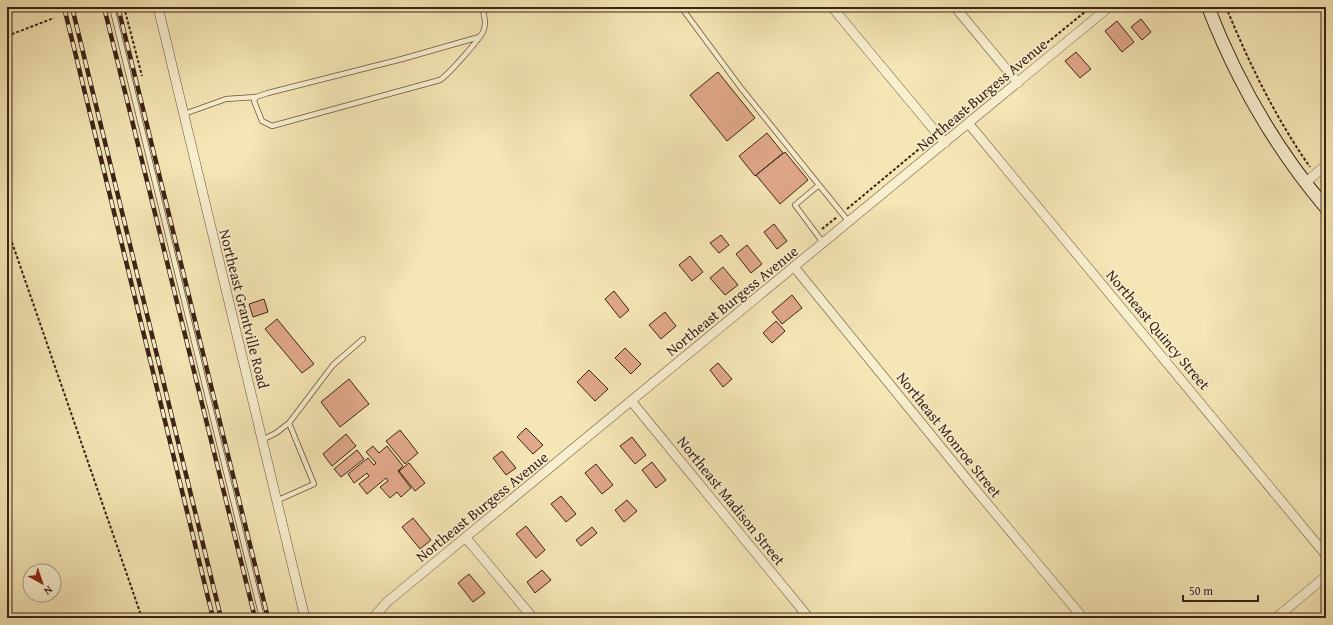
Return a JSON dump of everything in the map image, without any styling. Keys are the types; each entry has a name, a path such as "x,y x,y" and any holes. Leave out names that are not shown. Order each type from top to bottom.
{"main road":[{"path":"1208,7 1224,49 1259,113 1305,183 1326,208"}],"street":[{"name":"Northeast Grantville Road","path":"158,7 305,618"},
{"path":"832,7 945,143"},
{"path":"955,7 1018,83"},
{"name":"Northeast Burgess Avenue","path":"373,618 387,602 795,268 1109,7"},
{"name":"Northeast Quincy Street","path":"969,124 1326,555"},
{"path":"1305,183 1326,166"},
{"name":"Northeast Monroe Street","path":"795,268 970,483 1083,618"},
{"name":"Northeast Madison Street","path":"632,402 809,618"},
{"path":"466,538 533,618"},
{"path":"1276,618 1326,576"},
{"path":"367,618 387,602"}],"lane":[{"path":"112,7 262,618"},
{"path":"256,97 254,102 262,121 272,126 440,80 447,75 483,31 485,21 482,7"},
{"path":"681,7 741,88 850,222"},
{"path":"183,114 226,99 256,97 402,59 479,37"},
{"path":"819,185 795,206 824,244"},
{"path":"262,440 276,433 289,423 333,365 363,339"},
{"path":"276,501 314,484 289,423"}],"path":[{"path":"124,7 142,76"},
{"path":"817,234 1091,7"},
{"path":"1226,7 1251,67 1266,96 1293,143 1326,188"},
{"path":"7,36 54,18"},
{"path":"7,228 142,618"}],"building":[{"path":"1141,19 1151,32 1142,40 1131,27"},
{"path":"1117,21 1134,42 1122,52 1105,31"},
{"path":"1076,52 1091,69 1080,78 1065,61"},
{"path":"718,72 755,118 727,141 690,95"},
{"path":"767,133 783,153 755,176 739,156"},
{"path":"785,152 808,180 780,204 756,175"},
{"path":"774,224 787,241 777,249 764,232"},
{"path":"721,235 729,245 719,253 710,243"},
{"path":"747,245 762,264 751,273 736,254"},
{"path":"690,256 703,272 692,281 679,265"},
{"path":"723,267 738,285 725,295 710,278"},
{"path":"614,291 629,310 620,318 605,299"},
{"path":"792,295 802,308 782,324 772,312"},
{"path":"264,299 268,312 253,317 249,304"},
{"path":"665,312 676,326 661,339 649,325"},
{"path":"277,319 314,364 302,373 265,329"},
{"path":"776,321 785,331 772,343 763,333"},
{"path":"625,348 641,364 631,374 615,358"},
{"path":"718,363 732,379 723,387 710,370"},
{"path":"589,370 608,389 595,401 577,382"},
{"path":"349,379 369,404 340,427 321,402"},
{"path":"526,428 543,445 533,454 517,437"},
{"path":"400,430 418,453 405,464 386,441"},
{"path":"346,434 356,446 332,466 323,454"},
{"path":"632,437 646,455 635,464 620,446"},
{"path":"373,446 379,453 387,446 403,466 398,471 411,488 401,497 397,492 390,498 380,487 388,481 386,478 367,494 359,484 369,476 367,473 354,483 348,474 368,458 374,465 376,463 366,452"},
{"path":"357,450 364,459 341,477 334,469"},
{"path":"502,451 516,468 506,475 493,458"},
{"path":"652,462 666,480 656,488 642,470"},
{"path":"409,463 425,483 415,491 399,471"},
{"path":"596,464 613,485 602,494 585,473"},
{"path":"561,496 576,514 566,522 551,504"},
{"path":"627,500 637,511 624,522 615,510"},
{"path":"413,518 431,540 420,549 402,527"},
{"path":"526,526 545,550 536,558 516,534"},
{"path":"592,527 597,533 581,546 576,540"},
{"path":"542,570 551,580 535,593 527,582"},
{"path":"469,574 485,593 473,602 458,583"},
{"path":"467,614 471,618 462,618"}],"railway":[{"path":"64,7 213,618"},
{"path":"72,7 221,618"},
{"path":"104,7 255,618"},
{"path":"118,7 268,618"}]}
